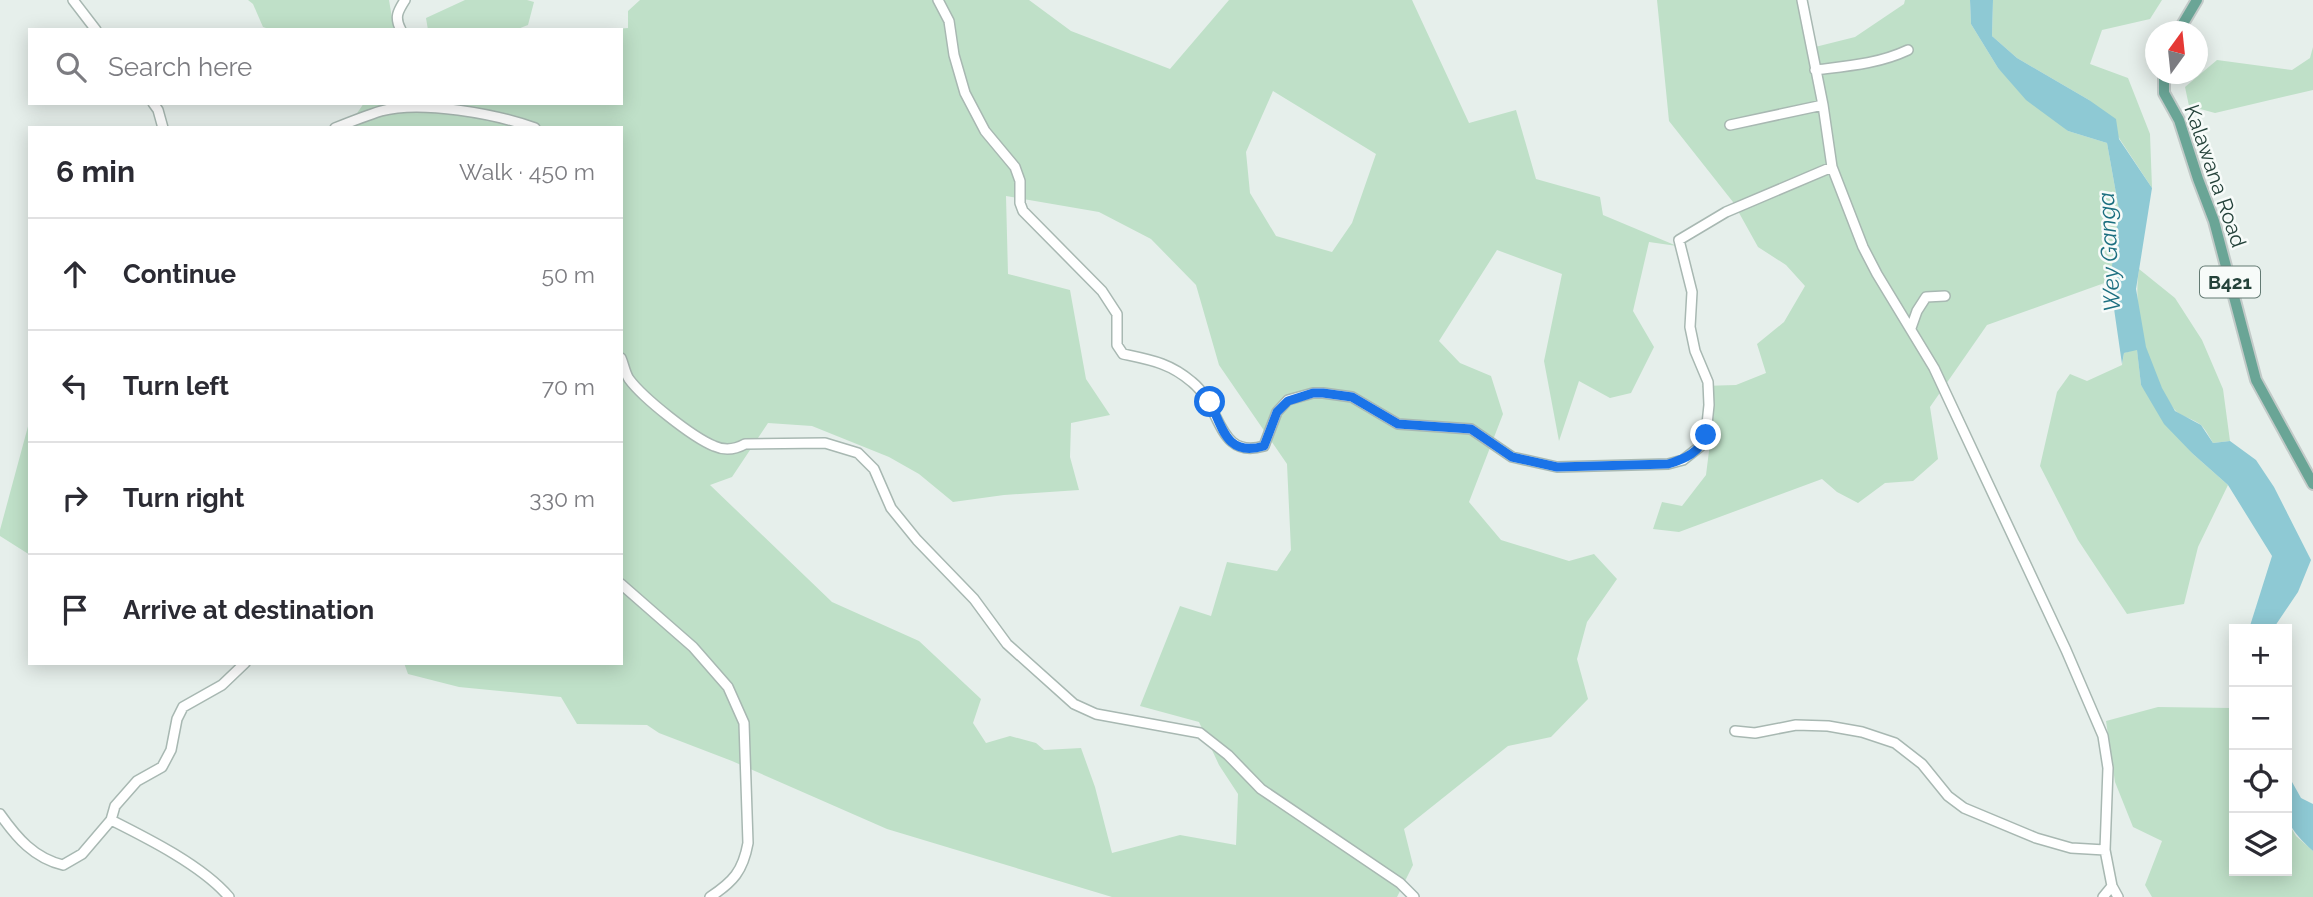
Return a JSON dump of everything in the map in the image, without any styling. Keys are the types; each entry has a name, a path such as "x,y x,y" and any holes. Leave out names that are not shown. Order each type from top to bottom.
{"main road":[{"path":"2185,21 2197,0"},
{"name":"Kalawana Road","path":"2164,84 2164,93 2179,120 2214,221 2256,380 2313,484"}],"street":[{"path":"73,0 94,28"},
{"path":"400,28 397,13 405,0"},
{"path":"938,0 949,22 954,55 965,93 985,131 1015,167 1020,181 1020,203 1023,211 1102,290 1117,314 1117,345 1123,354 1165,363 1194,383 1210,402 1230,442 1239,448 1251,450 1264,446 1277,412 1288,401 1313,393 1323,393 1352,397 1398,424 1471,429 1512,457 1557,467 1668,464 1683,460 1702,445 1706,435 1709,405 1708,382 1695,351 1690,327 1692,292 1679,240 1726,212 1832,167"},
{"path":"1802,0 1832,167 1863,247 1934,368 2066,650 2103,736 2108,768 2105,850 2112,886 2118,897"},
{"path":"1815,70 1862,64 1889,58 1908,50"},
{"path":"154,105 164,126"},
{"path":"1730,125 1822,105"},
{"path":"340,126 384,107 442,109 510,119 529,126"},
{"path":"1911,328 1926,297 1945,296"},
{"path":"623,363 628,377 642,393 681,425 715,447 735,450 745,444 825,443 858,453 874,469 891,508 917,540 974,599 1007,644 1074,704 1096,714 1200,733 1228,755 1261,789 1400,883 1414,897"},
{"path":"623,586 693,647 718,675 728,687 744,723 747,851 736,876 710,897"},
{"path":"0,814 4,824 46,861 63,865 82,854 111,820 115,806 137,780 162,767 171,750 177,719 183,707 222,685 244,665"},
{"path":"1735,732 1755,733 1796,726 1828,726 1862,732 1895,743 1922,764 1948,796 1964,808 2036,838 2071,848 2105,850"},
{"path":"111,820 148,839 214,881 229,897"},
{"path":"2103,897 2112,886"}],"green space":[{"path":"248,0 389,0 394,28 266,28 263,27 253,4"},
{"path":"465,0 534,2 528,25 520,28 428,28 426,18"},
{"path":"640,0 1029,0 1071,31 1170,69 1229,0 1412,0 1469,123 1516,110 1536,179 1600,197 1603,215 1677,246 1649,242 1633,311 1654,347 1631,393 1610,398 1579,381 1559,441 1544,361 1562,274 1497,250 1439,341 1460,363 1491,376 1503,414 1469,502 1501,540 1569,561 1594,554 1617,579 1587,622 1577,659 1588,699 1551,737 1508,746 1404,829 1413,865 1397,897 1112,897 887,829 732,761 659,733 647,725 577,724 561,697 459,687 408,674 405,665 623,665 623,126 348,126 363,105 623,105 623,28 628,28 628,11","holes":["1273,91 1376,154 1352,223 1332,252 1276,236 1250,193 1246,152","1006,196 1099,212 1151,239 1196,285 1219,365 1287,464 1291,550 1277,571 1227,562 1211,616 1180,606 1140,706 1199,722 1219,765 1238,794 1236,845 1180,835 1112,853 1095,787 1081,748 1044,750 1036,743 1010,736 986,743 973,723 981,699 919,641 832,602 710,485 732,477 768,423 812,426 889,457 919,474 953,502 1004,495 1079,490 1070,457 1071,423 1110,415 1086,379 1070,290 1008,274"]},
{"path":"1657,0 1802,0 1814,80 1811,48 1855,37 1904,4 1905,0 1970,0 1971,24 1998,68 2068,131 2107,143 2119,210 2110,281 1987,325 1930,407 1938,459 1913,481 1885,483 1858,503 1837,492 1822,479 1679,532 1653,529 1662,502 1682,506 1706,475 1714,411 1702,386 1736,385 1766,373 1757,344 1784,322 1805,286 1786,265 1758,247 1733,202 1669,121"},
{"path":"1993,0 2162,0 2150,19 2102,30 2090,64 2128,78 2150,134 2152,188 2119,138 2089,100 2017,58 1992,36"},
{"path":"2313,47 2313,90 2215,113 2189,106 2185,87 2189,84 2208,84 2208,68 2217,60 2292,70 2310,58"},
{"path":"2139,269 2175,298 2202,340 2223,389 2230,441 2213,443 2201,425 2174,409 2165,394 2150,360 2140,323 2137,286"},
{"path":"2137,349 2141,385 2193,454 2228,485 2198,547 2184,604 2127,614 2078,540 2040,466 2057,392 2070,374 2087,381 2122,365 2124,353"},
{"path":"28,426 28,554 0,536"},
{"path":"2158,707 2229,708 2229,876 2292,876 2292,829 2313,851 2313,897 2152,897 2145,885 2162,841 2133,827 2115,782 2106,721"}],"water":[{"path":"1970,0 1993,0 1992,36 2017,58 2116,119 2119,139 2152,188 2136,289 2146,347 2162,388 2175,411 2201,425 2213,443 2230,441 2256,460 2274,487 2311,560 2298,592 2276,624 2251,624 2272,556 2228,485 2164,424 2141,385 2137,350 2124,353 2122,364 2110,281 2119,210 2107,143 2068,131 2026,100 1998,68 1971,24"},
{"path":"2292,782 2301,798 2313,804 2313,851 2292,827"}],"route":[{"path":"1210,402 1230,442 1239,448 1251,450 1264,446 1277,412 1288,401 1313,393 1352,397 1398,424 1471,429 1512,457 1557,467 1668,464 1683,460 1702,445 1706,435"}],"water label":[{"name":"Wey Ganga","path":"2109,252"}]}
